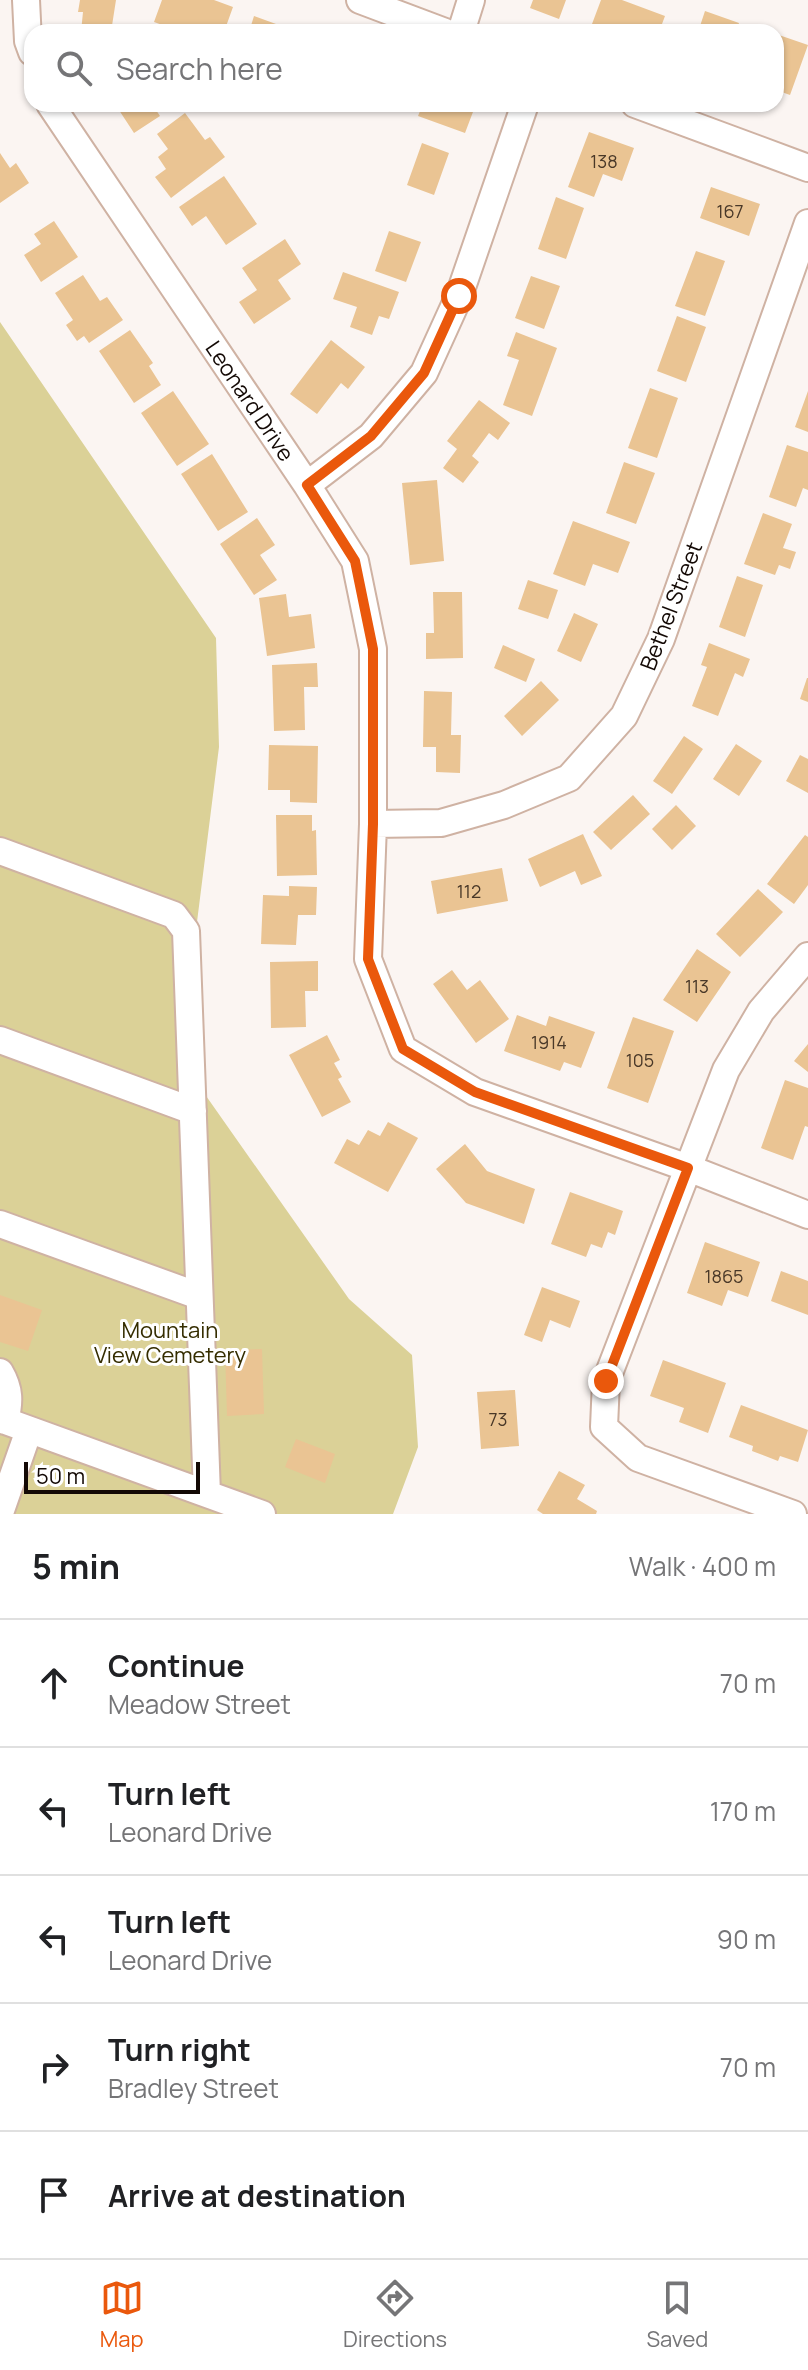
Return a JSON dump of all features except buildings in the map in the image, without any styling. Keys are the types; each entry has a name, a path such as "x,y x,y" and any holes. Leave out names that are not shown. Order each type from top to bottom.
{"street":[{"path":"26,0 27,24"},
{"path":"360,0 424,24"},
{"path":"464,24 471,0"},
{"name":"Leonard Drive","path":"55,112 355,561 373,649 373,824 368,959 403,1049 475,1092 688,1168 808,1215"},
{"path":"307,485 371,436 424,373 459,296 522,112"},
{"path":"657,112 808,168"},
{"name":"Bethel Street","path":"373,824 441,823 504,805 569,778 624,716 661,639 808,223"},
{"path":"0,851 174,915 186,931 207,1494"},
{"path":"793,1514 638,1458 604,1427 606,1381 726,1070 761,1011 808,956"},
{"path":"0,1040 193,1111"},
{"path":"0,1224 199,1296"},
{"path":"0,1372 7,1385 11,1423 0,1513"},
{"path":"11,1423 262,1514"}],"green space":[{"name":"Mountain View Cemetery","path":"0,322 216,638 219,747 197,922 204,1093 349,1299 412,1355 418,1447 393,1514 0,1514"}],"route":[{"path":"459,296 424,373 371,436 307,485 355,561 373,649 373,824 368,959 403,1049 475,1092 688,1168 606,1381"}]}
